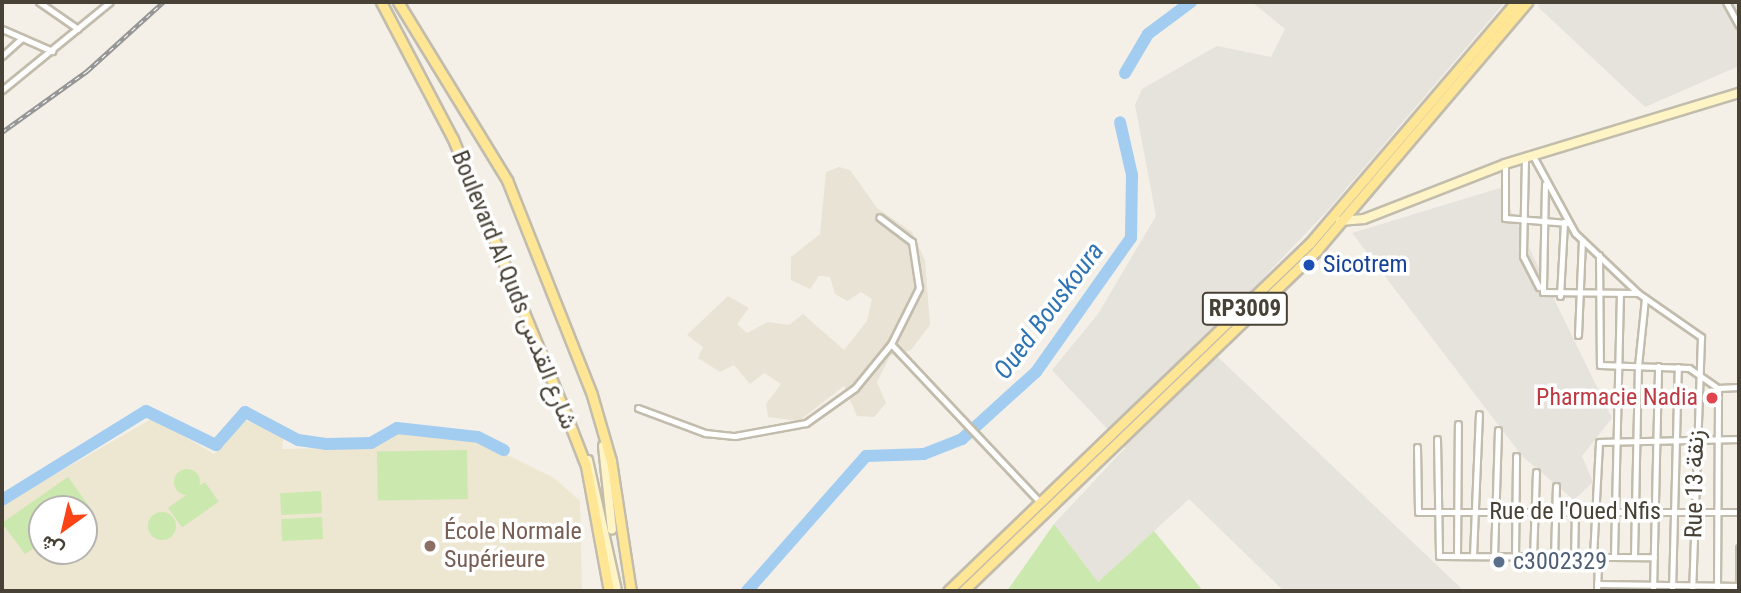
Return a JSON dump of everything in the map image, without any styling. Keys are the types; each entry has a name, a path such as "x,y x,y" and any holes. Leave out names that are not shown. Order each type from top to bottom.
{"main road":[{"name":"Boulevard Al Quds شارع القدس","path":"381,2 453,139 567,416 586,466 609,591"},
{"name":"Boulevard Al Quds شارع القدس","path":"398,2 507,180 592,395 603,446 611,461 631,591"},
{"name":"RP3009","path":"948,591 1042,505 1331,219 1516,2"},
{"name":"RP3009","path":"964,591 1245,324 1342,221 1527,2"}],"street":[{"path":"38,2 78,29"},
{"path":"2,89 110,2"},
{"path":"1726,2 1739,25"},
{"path":"2,29 52,51"},
{"path":"2,56 22,38"},
{"path":"1331,219 1342,221 1505,164 1739,93"},
{"path":"1529,157 1545,181 1566,223 1646,298 1637,366 1634,556"},
{"path":"1529,157 1523,219 1523,256 1541,290 1560,296 1638,293"},
{"path":"1505,164 1503,215 1566,223"},
{"path":"1541,290 1545,181"},
{"path":"638,408 722,436 794,427 855,387 891,344 920,277 912,242 879,217"},
{"path":"1560,296 1566,223"},
{"path":"1578,335 1582,240"},
{"path":"1599,255 1599,364 1618,368 1678,367 1718,388 1739,387"},
{"path":"1614,556 1620,294"},
{"name":"Rue 13 زنقة","path":"1646,298 1701,337 1701,377 1695,438 1693,589"},
{"path":"891,344 966,419 1042,505"},
{"path":"1653,589 1658,366"},
{"path":"1672,589 1678,367"},
{"path":"1717,589 1718,388"},
{"path":"1473,556 1479,414"},
{"path":"567,416 591,468 611,539"},
{"path":"1457,556 1458,424"},
{"path":"1494,557 1498,430"},
{"path":"1437,439 1436,554 1515,558 1654,557"},
{"path":"1739,439 1637,439 1596,445 1594,513 1597,588 1717,589 1739,586"},
{"path":"603,446 611,539 620,591"},
{"name":"Rue de l'Oued Nfis","path":"1417,447 1415,507 1437,512 1739,512"},
{"path":"1515,558 1513,512 1516,456"},
{"path":"1533,558 1536,472"},
{"path":"1554,557 1556,486"},
{"path":"1574,557 1575,513"},
{"path":"1739,548 1739,591"}],"shaded area":[{"path":"1252,2 1505,2 1328,210 1202,342 1464,591 1284,591 1189,499 1098,582 1054,524 1125,448 1052,370 1098,314 1156,216 1135,105 1142,89 1217,46 1271,57 1285,29"},
{"path":"1541,2 1739,2 1739,66 1645,107 1538,7"},
{"path":"839,167 850,170 877,208 912,232 925,260 930,325 911,350 890,356 877,382 886,403 874,417 857,416 844,386 799,421 768,417 766,404 781,384 764,373 750,384 734,365 720,372 698,358 703,347 687,335 728,296 749,308 737,324 747,333 768,322 789,325 803,314 844,350 867,321 872,299 861,292 847,301 835,294 830,277 819,276 810,289 791,280 791,257 820,234 826,172"},
{"path":"1500,188 1612,418 1582,456 1593,482 1574,500 1522,456 1352,233"},
{"path":"153,418 214,454 242,419 284,435 282,449 375,447 397,430 473,438 554,478 580,501 582,591 2,591 2,505"}],"green space":[{"path":"467,450 468,499 378,501 377,452"},
{"path":"187,469 196,473 200,482 196,491 187,495 178,491 174,482 178,473"},
{"path":"68,477 81,495 42,495"},
{"path":"205,482 219,502 182,527 168,508"},
{"path":"321,491 322,513 281,515 280,493"},
{"path":"28,505 28,552 25,554 2,523"},
{"path":"162,512 172,516 176,526 172,536 162,540 152,536 148,526 152,516"},
{"path":"322,517 323,539 282,541 281,519"},
{"path":"1054,524 1098,582 1154,531 1203,591 1007,591"}],"waterway":[{"name":"Oued Bouskoura","path":"1125,73 1148,34 1191,2"},
{"name":"Oued Bouskoura","path":"747,591 866,456 924,454 962,439 1036,372 1131,238 1132,175 1120,122"},
{"name":"Oued Bouskoura","path":"2,500 146,411 216,445 245,412 298,440 326,444 371,443 397,428 478,437 504,450"}],"railway":[{"path":"2,132 87,71 163,2"}],"place":[{"name":"Sicotrem","path":"1309,265"},
{"name":"Pharmacie Nadia","path":"1712,398"},
{"name":"École Normale Supérieure","path":"430,546"},
{"name":"c3002329","path":"1499,562"}]}
